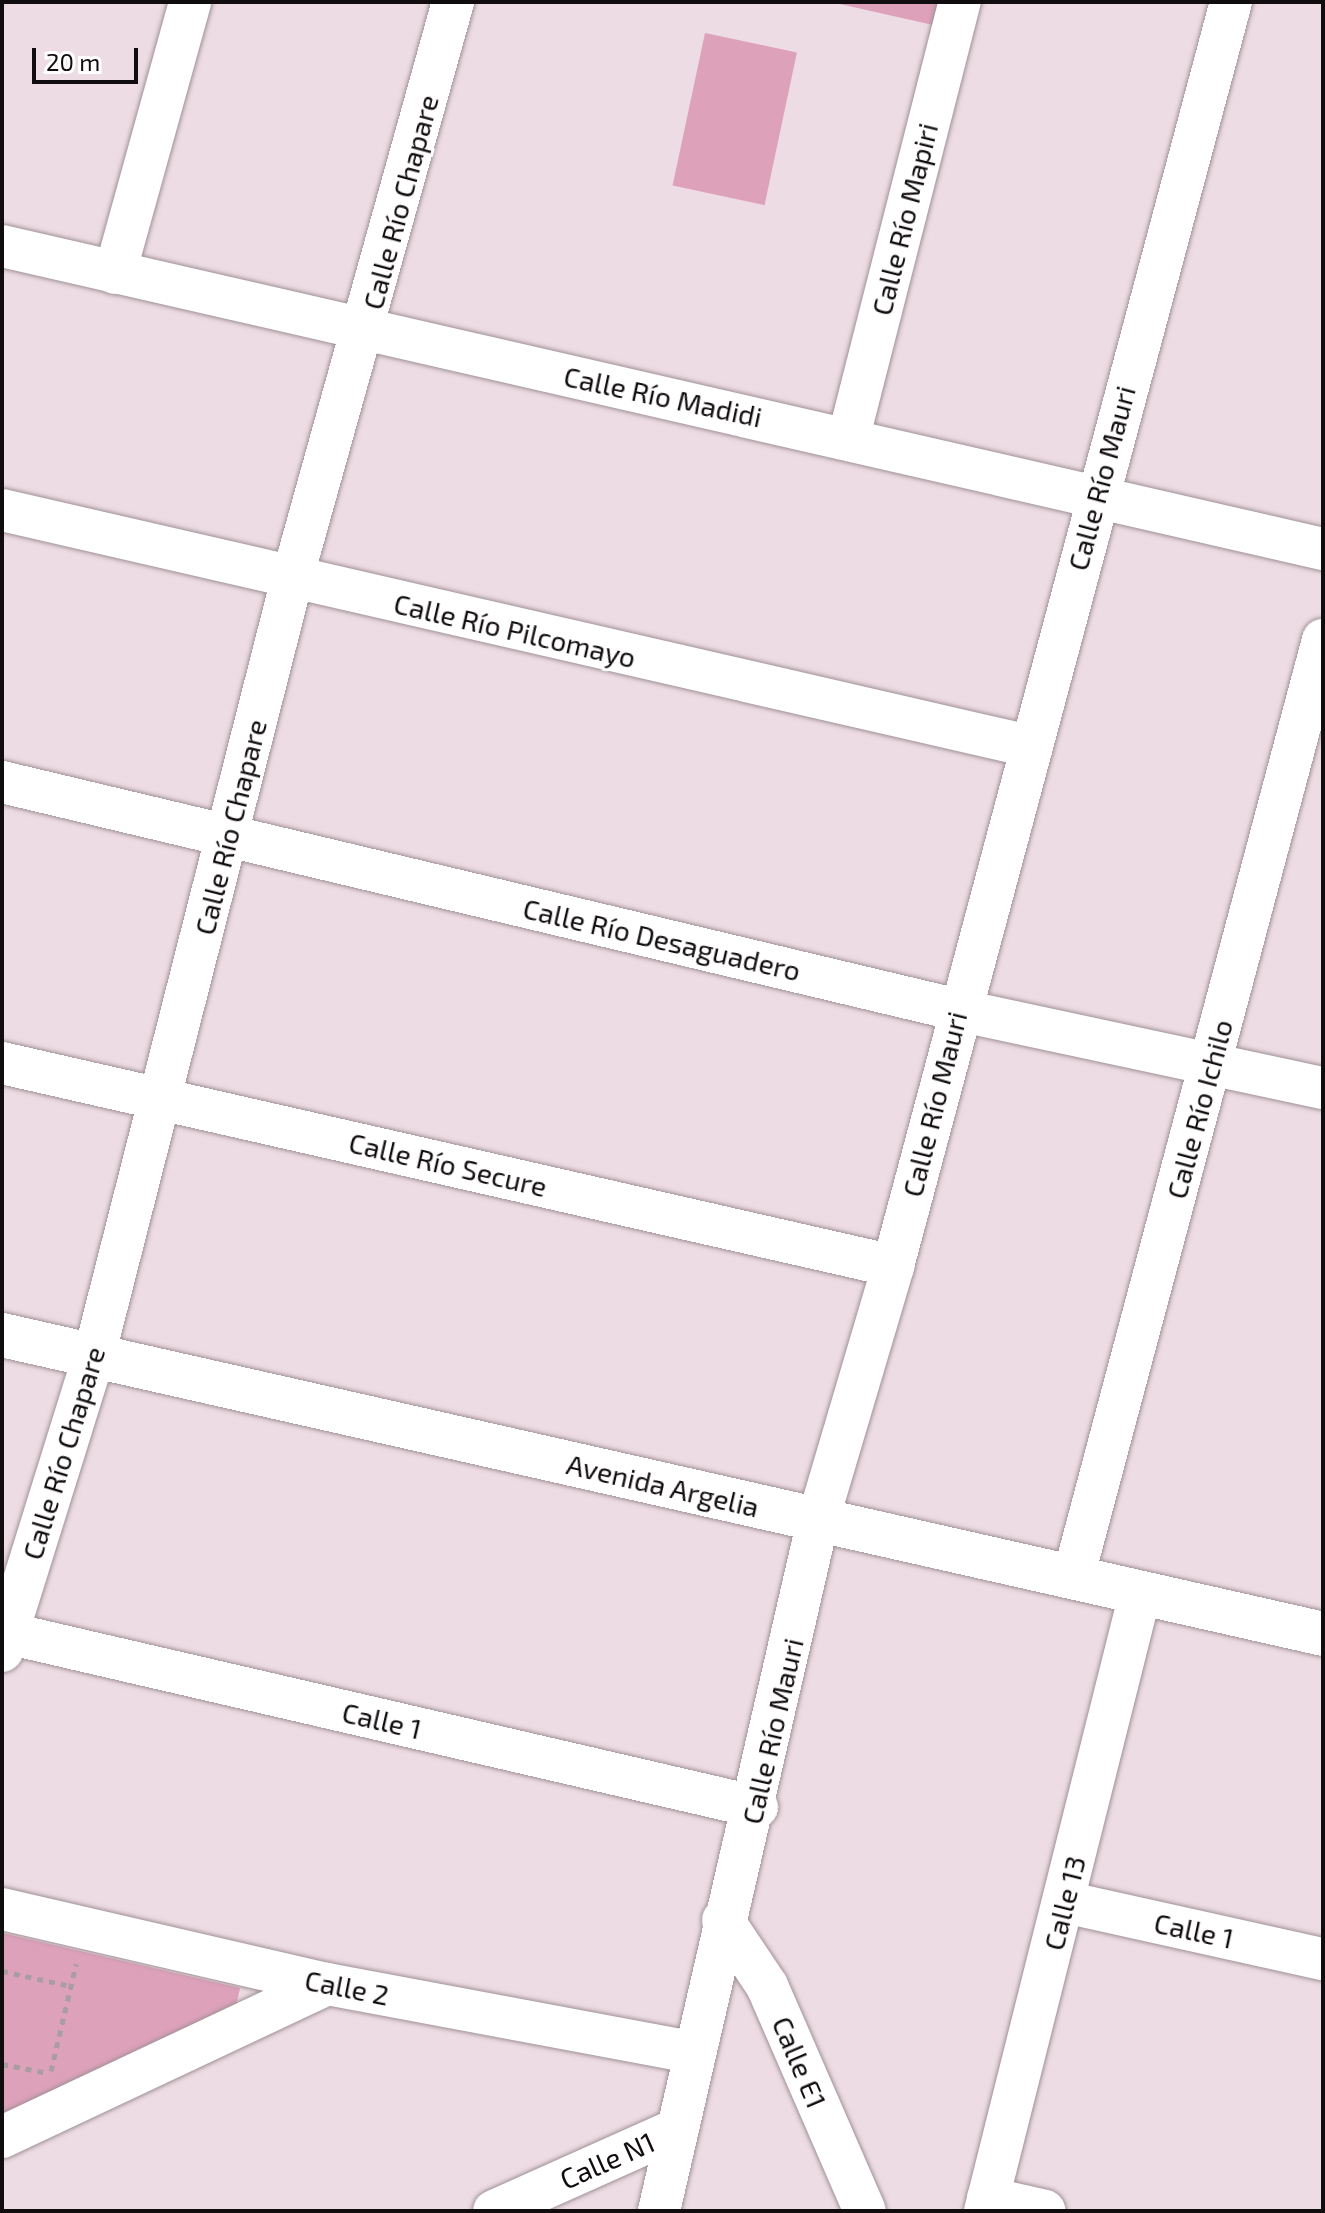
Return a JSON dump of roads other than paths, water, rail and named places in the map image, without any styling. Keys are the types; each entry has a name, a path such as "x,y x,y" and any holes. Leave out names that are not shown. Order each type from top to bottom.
{"street":[{"path":"115,273 190,2"},
{"name":"Calle Río Chapare","path":"5,1642 94,1356 162,1099 292,579 365,332 453,2"},
{"name":"Calle Río Mapiri","path":"849,436 960,2"},
{"name":"Calle Río Mauri","path":"659,2211 723,1920 757,1807 818,1520 893,1266 958,1010 1231,2"},
{"name":"Calle Río Madidi","path":"2,246 365,332 849,436 1095,498 1323,549"},
{"name":"Calle Río Pilcomayo","path":"2,510 1029,746"},
{"name":"Calle Río Ichilo","path":"1073,1578 1323,640"},
{"name":"Calle Río Desaguadero","path":"2,782 958,1010 1323,1088"},
{"name":"Calle Río Secure","path":"2,1063 893,1266"},
{"name":"Avenida Argelia","path":"2,1335 1323,1634"},
{"name":"Calle 13","path":"986,2205 1065,1902 1140,1594"},
{"name":"Calle 1","path":"5,1642 757,1807"},
{"name":"Calle 1","path":"1065,1902 1323,1959"},
{"name":"Calle 2","path":"2,1909 327,1984 694,2053"},
{"name":"Calle E1","path":"723,1920 767,1986 865,2211"},
{"path":"2,2137 327,1984"},
{"name":"Calle N1","path":"494,2211 677,2129"},
{"path":"986,2205 1045,2211"}]}
